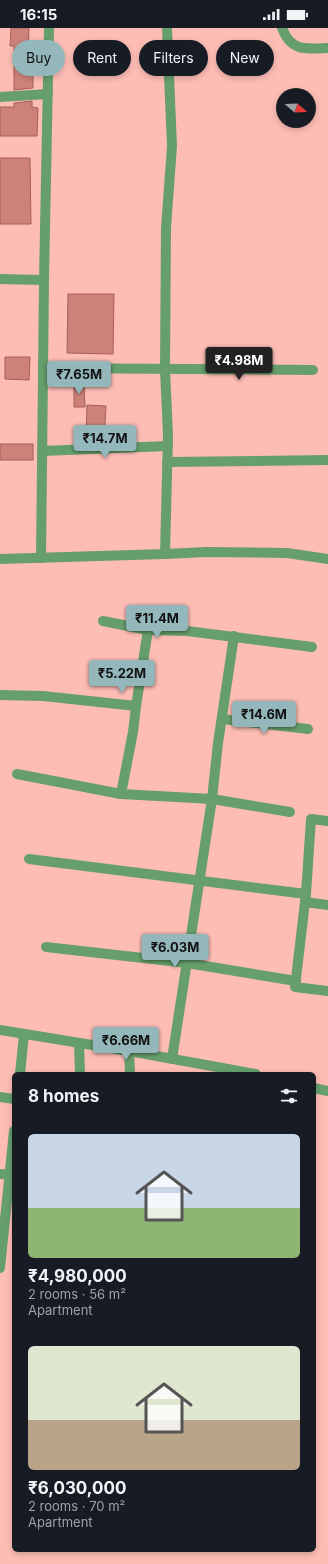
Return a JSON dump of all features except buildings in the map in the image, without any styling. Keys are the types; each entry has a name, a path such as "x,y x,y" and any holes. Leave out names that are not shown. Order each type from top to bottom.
{"street":[{"path":"41,558 49,28"},
{"path":"165,554 168,446 165,370 166,228 172,146 168,28"},
{"path":"282,28 291,44 303,49 328,48"},
{"path":"0,97 48,94"},
{"path":"0,279 44,280"},
{"path":"43,368 313,370"},
{"path":"42,451 168,446"},
{"path":"167,462 328,460"},
{"path":"0,559 206,552 287,553 328,559"},
{"path":"103,620 148,630 187,631 312,647"},
{"path":"121,794 133,732 148,630"},
{"path":"172,1058 212,799 218,743 234,636"},
{"path":"0,695 43,696 136,706"},
{"path":"222,719 308,729"},
{"path":"16,774 121,794 212,799 290,812"},
{"path":"328,821 311,819 305,898 295,987 328,991"},
{"path":"29,859 199,880 305,898 328,905"},
{"path":"46,947 187,963 296,981"},
{"path":"0,1030 129,1050 239,1072"},
{"path":"20,1072 24,1034"},
{"path":"79,1043 80,1072"},
{"path":"129,1050 130,1072"},
{"path":"316,1088 328,1091"},
{"path":"0,1097 12,1099"},
{"path":"0,1264 12,1146"}]}
